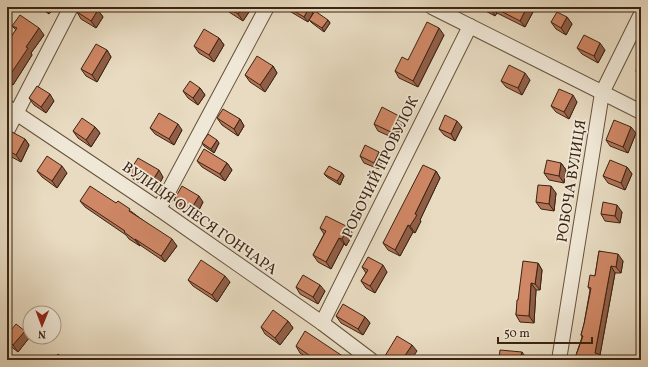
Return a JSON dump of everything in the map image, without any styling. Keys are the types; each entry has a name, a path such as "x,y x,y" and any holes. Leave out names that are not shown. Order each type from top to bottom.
{"street":[{"path":"7,131 12,111 72,7"},
{"path":"159,210 267,7"},
{"path":"432,7 641,112"},
{"name":"РОБОЧА ВУЛИЦЯ","path":"559,360 602,93 641,14"},
{"name":"РОБОЧИЙ ПРОВУЛОК","path":"322,323 470,26"},
{"name":"ВУЛИЦЯ ОЛЕСЯ ГОНЧАРА","path":"12,111 159,210 322,323 371,360"}],"building":[{"path":"80,7 93,7 98,10 91,21 77,12"},
{"path":"227,7 243,7 238,14"},
{"path":"287,7 307,7 309,8 304,17"},
{"path":"493,7 527,7 520,21"},
{"path":"315,11 328,20 322,28 309,20"},
{"path":"557,12 567,17 561,28 551,22"},
{"path":"20,15 39,28 8,78 7,43 17,28 12,26"},
{"path":"427,22 439,28 413,81 395,71 402,57 408,60"},
{"path":"204,29 219,38 209,55 194,46"},
{"path":"584,35 600,43 594,56 577,48"},
{"path":"96,44 107,50 92,75 81,69"},
{"path":"257,56 273,66 260,85 245,75"},
{"path":"641,61 641,74 636,71"},
{"path":"509,65 525,73 518,88 501,81"},
{"path":"190,81 200,88 193,98 183,91"},
{"path":"37,86 50,94 41,107 29,98"},
{"path":"559,89 573,95 564,112 551,106"},
{"path":"382,107 399,116 391,132 374,124"},
{"path":"223,109 240,119 234,129 217,118"},
{"path":"159,113 178,124 169,139 150,128"},
{"path":"445,115 457,121 451,134 439,129"},
{"path":"82,118 95,127 86,140 73,131"},
{"path":"614,120 631,127 623,147 606,140"},
{"path":"12,132 25,139 16,155 7,150 7,143"},
{"path":"208,134 217,140 211,149 202,143"},
{"path":"365,145 379,152 374,163 360,156"},
{"path":"204,149 227,163 220,174 197,161"},
{"path":"47,156 62,166 52,181 37,171"},
{"path":"138,158 159,170 150,185 129,172"},
{"path":"547,160 561,163 559,176 544,173"},
{"path":"610,160 627,167 621,183 603,176"},
{"path":"423,165 436,171 415,214 417,215 410,226 408,225 395,250 383,243"},
{"path":"329,166 342,173 337,181 324,174"},
{"path":"538,185 551,186 549,204 536,202"},
{"path":"90,186 116,203 118,201 130,209 129,211 172,239 161,256 135,240 124,232 125,231 80,201"},
{"path":"182,186 199,196 191,209 174,200"},
{"path":"603,202 617,205 615,216 601,214"},
{"path":"326,216 348,227 342,239 339,238 326,262 313,255 326,231 320,228"},
{"path":"599,251 618,254 616,267 611,266 595,353 601,355 600,360 580,360 575,358 583,336 581,335 591,288 588,287 590,275 595,276"},
{"path":"368,257 383,265 370,286 361,281 368,270 362,267"},
{"path":"201,260 225,276 212,295 188,280"},
{"path":"523,261 538,263 535,284 531,283 529,316 516,315"},
{"path":"303,275 320,285 313,297 296,287"},
{"path":"343,304 365,317 358,329 336,316"},
{"path":"273,310 288,321 275,338 261,327"},
{"path":"16,324 22,329 22,334 13,345 7,340 7,335"},
{"path":"305,331 347,359 316,360 296,346"},
{"path":"397,336 412,345 402,360 391,360 385,356"},
{"path":"500,350 522,352 521,355 524,356 524,360 499,360"},
{"path":"58,354 65,360 54,360"}]}
